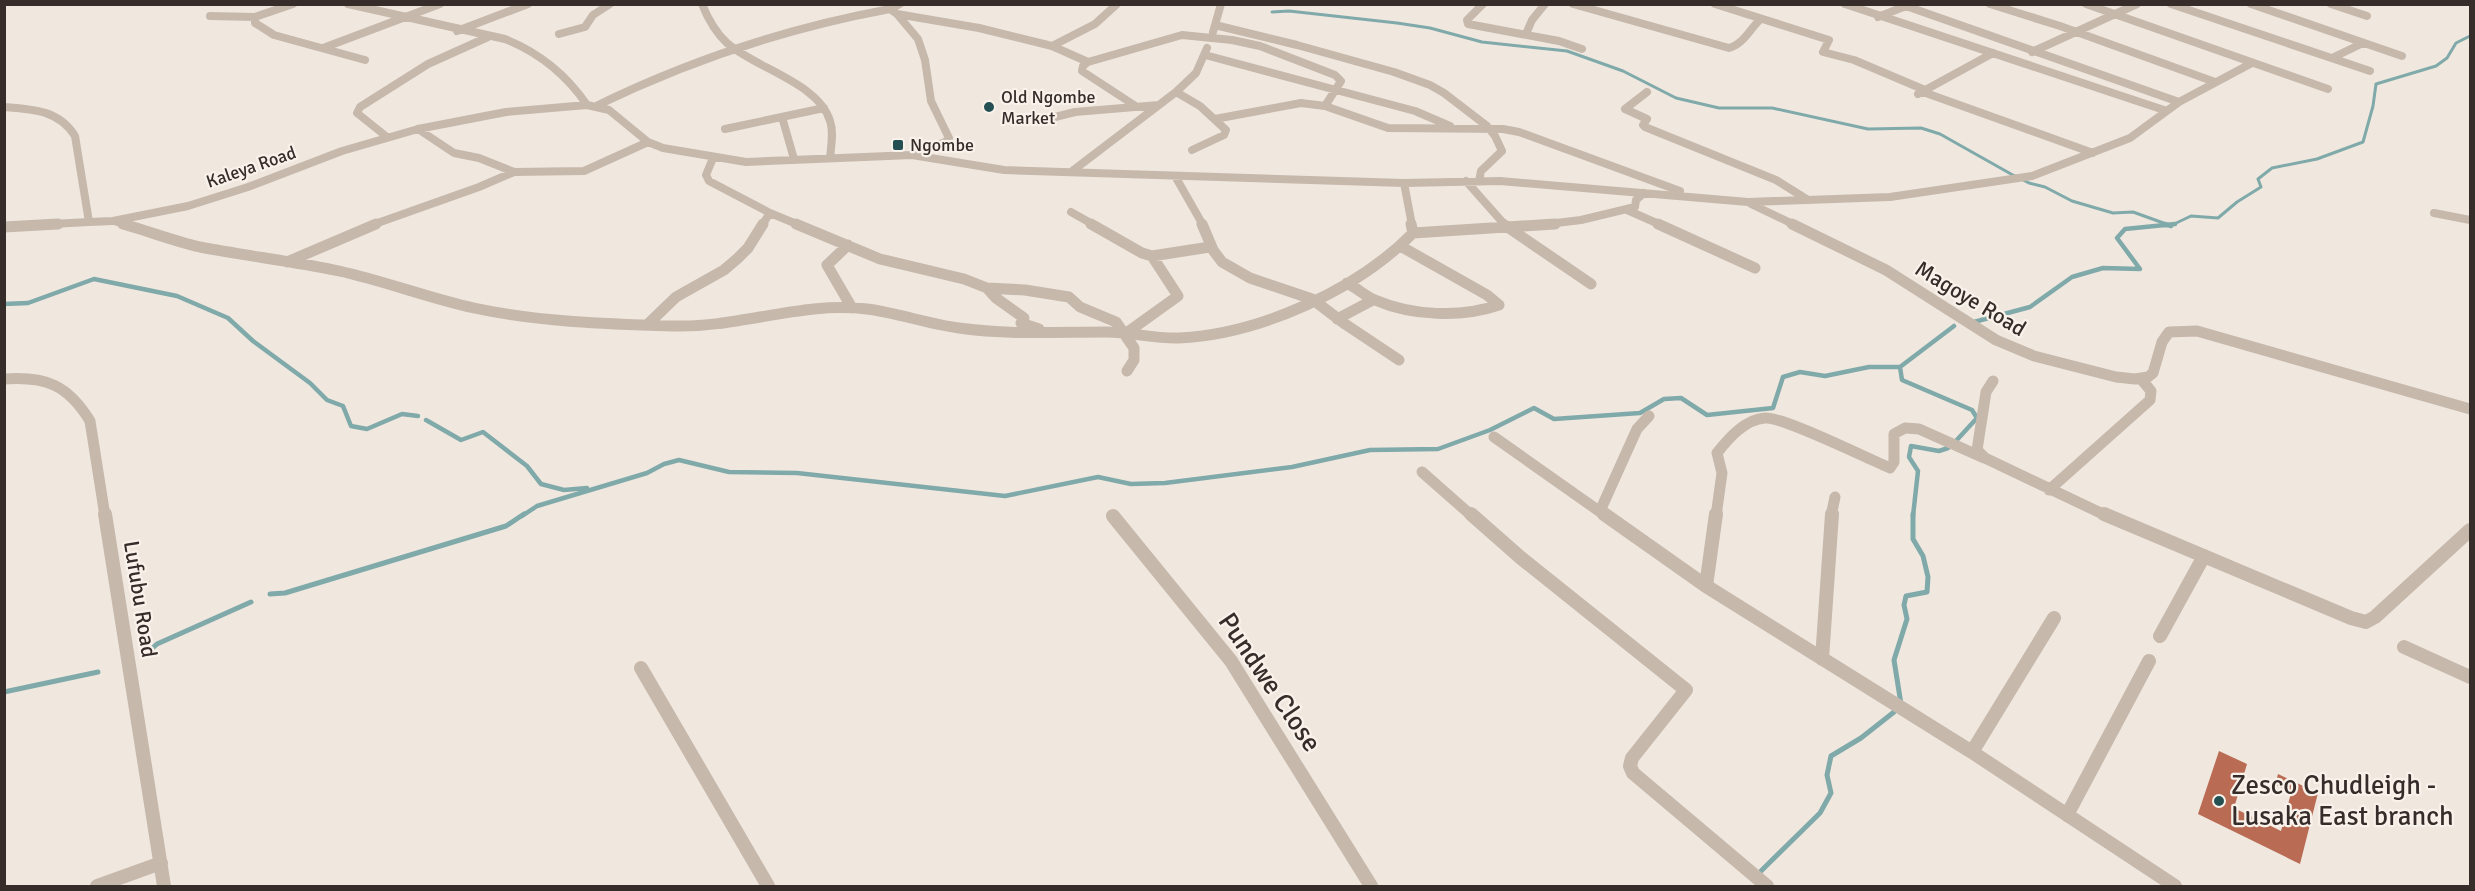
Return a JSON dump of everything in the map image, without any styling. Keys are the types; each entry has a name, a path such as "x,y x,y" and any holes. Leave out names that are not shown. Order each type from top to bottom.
{"street":[{"path":"210,16 255,16 293,4"},
{"path":"348,4 523,46 556,66 591,105 609,110 648,142 663,148 713,158 746,162 912,155 1004,170 1404,183 1479,181 1748,202 1914,195 2032,176 2130,138 2179,102 2252,63"},
{"path":"323,48 440,4"},
{"path":"457,31 528,4"},
{"path":"559,34 585,27 593,15 610,4"},
{"path":"702,4 712,28 734,49 802,90 824,108 830,119 830,158"},
{"path":"870,4 1052,46 1088,62"},
{"path":"1052,46 1087,29 1106,16 1117,4"},
{"path":"1071,172 1176,92 1196,73 1212,37 1221,4"},
{"path":"1483,4 1467,20 1467,24 1559,41 1582,49"},
{"path":"1526,34 1532,20 1545,4"},
{"path":"1573,4 1729,48 1734,47 1750,33 1751,27 1761,18"},
{"path":"1606,13 1612,4"},
{"path":"1715,4 1829,40 1823,52 1854,60 1921,92 2093,153"},
{"path":"1845,4 2167,111"},
{"path":"1990,4 2077,32 2215,82"},
{"path":"2086,4 2328,89"},
{"path":"2011,59 2138,4"},
{"path":"2171,4 2370,71"},
{"path":"2251,4 2402,56"},
{"path":"2331,4 2367,16"},
{"path":"1878,16 1909,5 2179,102"},
{"path":"591,105 659,76 734,49 804,27 893,9"},
{"path":"893,9 918,39 925,60 931,102 949,138 945,142 912,155"},
{"path":"255,16 255,23 274,35 364,60"},
{"path":"1215,25 1279,39 1423,83 1442,91 1492,129 1498,139 1502,151 1498,159 1482,168 1479,181"},
{"path":"1134,105 1082,71 1083,66 1088,62 1174,36 1212,37 1260,46 1335,75 1341,81 1325,106"},
{"path":"387,137 357,113 360,107 428,64 489,37"},
{"path":"2332,58 2363,43"},
{"path":"1921,92 1993,53"},
{"path":"1204,55 1418,110 1450,127"},
{"path":"1277,72 1296,60"},
{"path":"1176,92 1200,106 1226,132 1192,150"},
{"path":"1647,92 1624,109 1647,119 1643,125 1645,127 1677,142 1775,179 1794,188 1808,201"},
{"path":"1215,119 1288,104 1325,106 1388,128 1450,127 1519,132 1695,197"},
{"name":"Kaleya Road","path":"89,222 113,221 188,206 387,137 418,129 506,112 591,105"},
{"path":"1039,121 1075,112 1134,105 1159,105"},
{"path":"4,107 37,111 69,124 75,136 89,222 4,227"},
{"path":"725,129 824,108"},
{"path":"782,117 794,159"},
{"path":"418,129 454,153 478,158 514,172 584,171 648,142"},
{"path":"713,158 706,175 709,181 770,213 879,259 963,279 987,288 1025,290 1069,297 1080,307 1116,322 1134,348 1134,360 1127,371"},
{"path":"287,262 427,204 478,190 514,172"},
{"path":"1175,176 1209,236 1210,247 1215,256 1232,269 1314,300 1337,320 1399,360"},
{"path":"1466,181 1506,227 1524,236 1591,284"},
{"path":"1404,183 1413,233"},
{"path":"113,221 197,246 362,277 438,300 479,309 559,320 680,326 720,323 802,310 852,308 965,329 1051,333 1104,332 1178,338 1207,335 1252,325 1314,300 1385,261 1402,247 1413,233 1554,224 1602,216 1635,207 1636,201 1644,193"},
{"name":"Magoye Road","path":"1748,202 1830,245 1886,270 1978,329 2009,346 2070,367 2116,378 2141,378"},
{"path":"1627,210 1755,268"},
{"path":"1071,212 1142,253 1152,256 1210,247"},
{"path":"647,325 676,297 716,275 738,258 748,248 770,213"},
{"path":"2434,213 2470,220"},
{"path":"848,245 827,265 852,308"},
{"path":"1347,283 1373,300 1407,309 1472,313 1498,305 1489,296 1465,285 1402,247"},
{"path":"1125,334 1178,296 1177,291 1152,256"},
{"path":"987,288 996,298 1024,318 1021,323 1051,333"},
{"path":"1337,320 1373,300"},
{"path":"2141,378 2148,378 2153,374 2162,342 2169,332 2187,330 2237,341 2470,409"},
{"path":"2049,490 2150,400 2151,391 2141,378"},
{"name":"Lufubu Road","path":"4,379 45,380 65,388 76,398 90,421 164,886"},
{"path":"1985,458 1977,450 1977,444 1986,392 1993,381"},
{"path":"1600,511 1637,429 1649,416"},
{"path":"1706,586 1722,473 1717,453 1728,438 1749,424 1765,417 1783,422 1890,468 1894,462 1894,434 1905,428 1919,429 2049,490 2366,622 2375,617 2470,530"},
{"path":"1494,437 1706,586 1972,752 2175,886"},
{"path":"1422,472 1529,565 1686,690 1632,758 1630,766 1633,773 1653,791 1767,886"},
{"path":"1822,659 1831,517 1835,497"},
{"name":"Pundwe Close","path":"1113,516 1231,661 1371,886"},
{"path":"2160,636 2204,556"},
{"path":"1972,752 2054,618"},
{"path":"2404,647 2470,677"},
{"path":"2067,815 2149,661"},
{"path":"640,668 768,886"},
{"path":"97,886 161,863"}],"building":[{"name":"Zesco Chudleigh - Lusaka East branch","path":"2219,751 2247,764 2234,808 2281,831 2291,793 2275,785 2278,774 2318,793 2300,864 2198,814"}],"waterway":[{"path":"1272,12 1289,11 1397,23 1430,28 1482,42 1567,51 1623,71 1676,98 1719,108 1772,108 1868,129 1921,128 1940,134 2011,174 2029,183 2045,187 2072,201 2113,213 2133,212 2168,225"},
{"path":"2174,224 2191,216 2218,218 2237,202 2261,187 2258,179 2272,168 2317,159 2363,142 2373,106 2376,84 2436,66 2447,58 2456,43 2470,36"},
{"path":"2168,225 2174,224"},
{"path":"1974,322 2030,307 2072,277 2103,268 2140,269 2117,238 2125,229 2167,225"},
{"path":"4,304 28,303 94,279 177,296 228,318 253,341 310,383 327,400 343,406 351,426 367,429 402,414 418,416"},
{"path":"1900,367 1954,326"},
{"path":"522,516 537,506 647,473 664,464 679,460 729,472 797,473 1005,496 1098,477 1131,484 1165,483 1292,467 1370,450 1438,449 1490,430 1534,408 1554,419 1640,413 1664,399 1681,398 1707,415 1773,408 1783,377 1800,372 1825,376 1869,367 1900,367"},
{"path":"1900,367 1902,380 1972,410 1977,418 1955,442"},
{"path":"426,420 461,440 483,432 527,466 541,484 564,490 587,488"},
{"path":"1913,516 1918,471 1909,457 1911,446 1939,451 1948,448"},
{"path":"270,594 285,593 506,526 524,514"},
{"path":"1901,704 1894,660 1907,619 1904,605 1906,596 1927,592 1928,577 1923,556 1913,539 1913,516"},
{"path":"146,654 157,644 251,602"},
{"path":"4,692 98,672"},
{"path":"1761,871 1820,813 1831,793 1827,775 1831,756 1861,738 1894,712"}],"place":[{"name":"Old Ngombe Market","path":"989,107"},
{"name":"Ngombe","path":"898,145"},
{"name":"Zesco Chudleigh - Lusaka East branch","path":"2219,801"}]}
